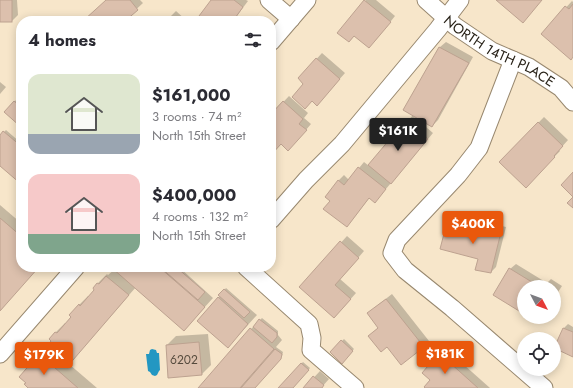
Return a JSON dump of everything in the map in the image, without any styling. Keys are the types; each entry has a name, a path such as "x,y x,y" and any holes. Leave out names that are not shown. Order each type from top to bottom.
{"street":[{"path":"269,0 291,19"},
{"path":"276,36 307,0"},
{"name":"NORTH 14TH PLACE","path":"426,0 455,26 492,51 529,67 561,88 573,102"},
{"path":"276,214 306,180 342,144 438,29 460,0"},
{"path":"513,60 479,148 458,175 397,240 392,253 405,270 452,308 544,388"},
{"path":"0,354 72,272"},
{"path":"252,272 309,324 312,338 311,350 355,388"}],"water":[{"path":"152,349 159,353 160,370 155,376 148,371 146,354 149,354 150,350"}],"building":[{"path":"0,0 12,0 12,22 0,22"},
{"path":"106,0 130,0 138,10 131,16 88,16"},
{"path":"211,0 234,0 243,7 237,16 199,16"},
{"path":"364,0 391,22 369,48 354,36 349,42 337,33"},
{"path":"496,0 542,0 523,23"},
{"path":"573,4 573,57 571,60 541,34 565,6 569,9"},
{"path":"439,47 469,63 432,127 403,110"},
{"path":"316,58 340,79 317,106 312,101 305,109 292,97 303,84 298,78"},
{"path":"14,101 16,103 16,123 4,112"},
{"path":"283,101 303,119 299,124 307,130 288,151 281,144 276,150 276,109"},
{"path":"406,120 428,139 391,184 368,165"},
{"path":"538,122 563,146 554,156 555,157 526,188 499,162"},
{"path":"3,131 16,142 16,180 0,166 0,135"},
{"path":"358,167 386,189 375,203 369,198 347,227 323,209 330,201 325,197 338,180 344,185"},
{"path":"573,172 573,197 561,185"},
{"path":"573,197 573,208 567,203"},
{"path":"0,218 16,232 16,272 35,272 0,311"},
{"path":"466,224 501,232 491,273 475,270 478,259 440,249 446,226 464,230"},
{"path":"340,241 359,258 335,285 351,299 334,318 299,287"},
{"path":"509,268 529,280 517,280 517,310 493,295"},
{"path":"117,272 165,272 205,307 184,331"},
{"path":"166,272 182,272 205,292 198,300"},
{"path":"106,276 129,295 67,367 45,348 51,341 49,339 55,332 57,333 71,317 69,315 79,304 80,306 94,290 93,288 97,283 99,284"},
{"path":"224,289 250,312 244,318 218,295"},
{"path":"218,297 248,324 228,348 197,321"},
{"path":"386,299 424,347 401,365 387,347 381,352 368,336 378,328 367,313"},
{"path":"259,319 277,333 277,337 272,343 253,327"},
{"path":"250,328 274,349 240,388 198,388"},
{"path":"563,328 573,332 573,357 561,351 561,332"},
{"path":"341,340 353,351 342,364 330,352"},
{"path":"199,342 202,375 168,378 166,345"},
{"path":"275,349 282,354 281,359 255,388 241,388"},
{"path":"439,353 478,388 425,388 424,387 430,380 422,373"},
{"path":"39,354 78,388 28,388 24,384 26,383 19,377"},
{"path":"301,363 309,370 293,388 278,388"},
{"path":"313,376 324,385 322,388 303,388"}]}
